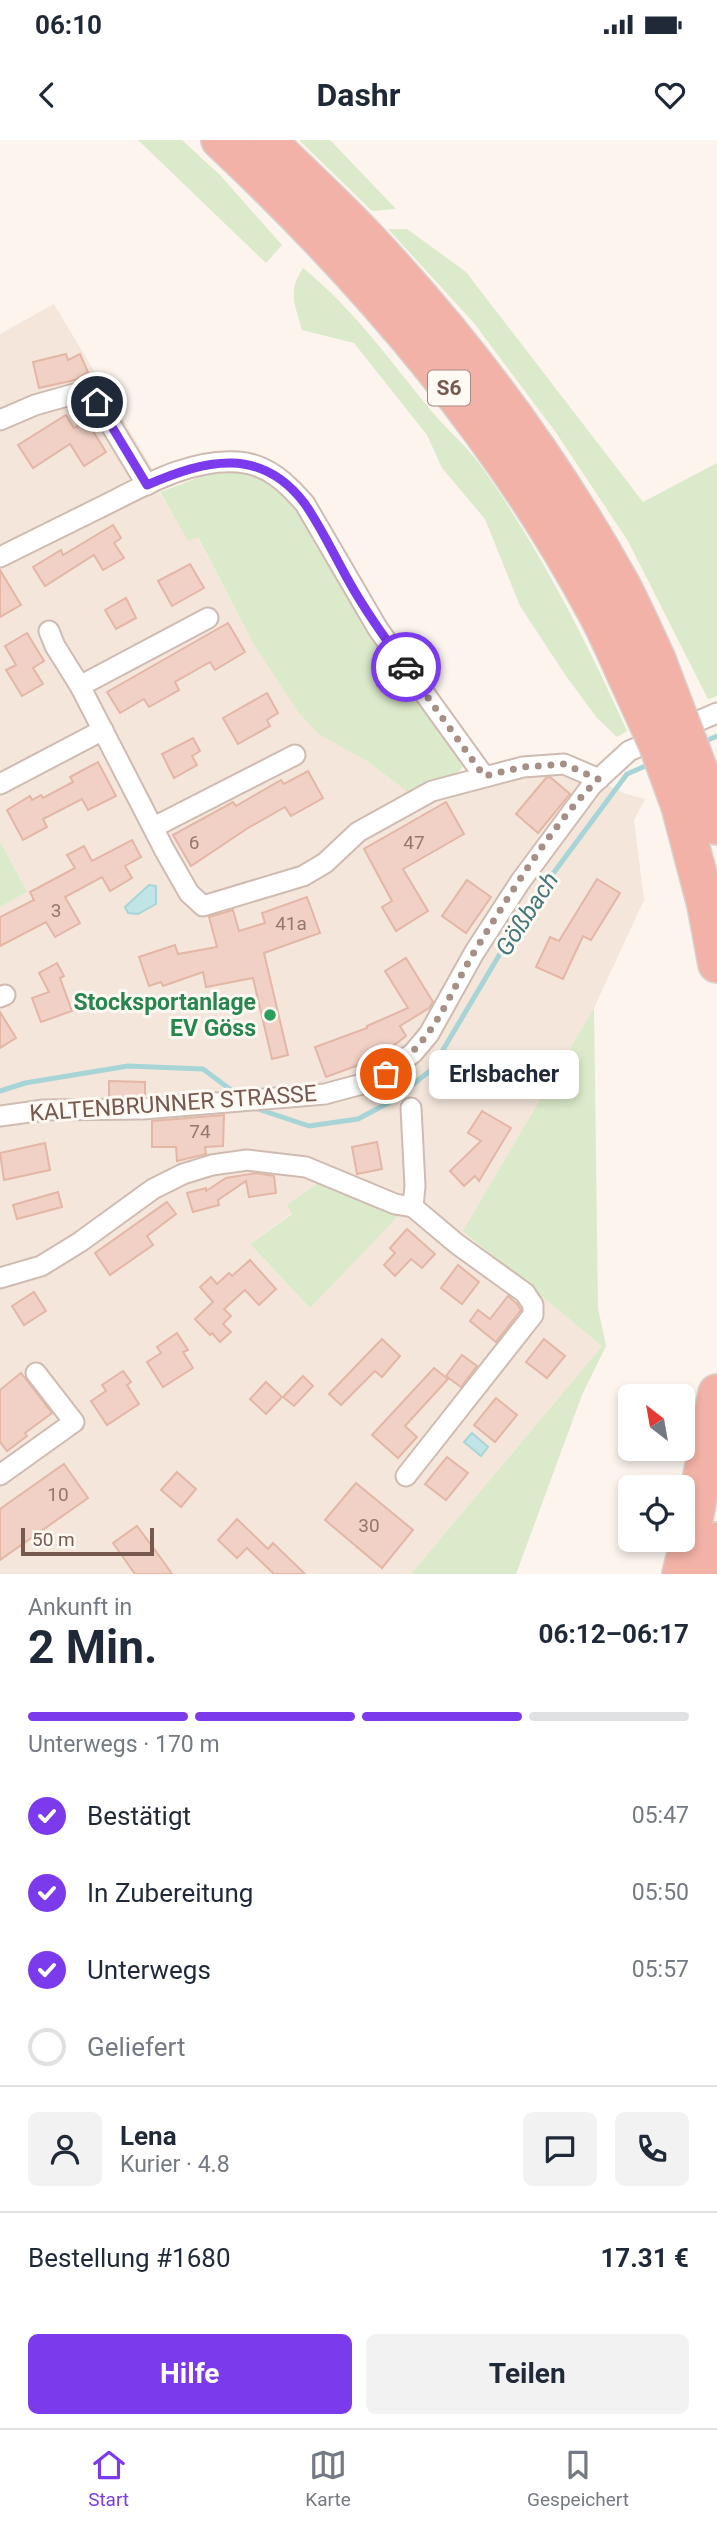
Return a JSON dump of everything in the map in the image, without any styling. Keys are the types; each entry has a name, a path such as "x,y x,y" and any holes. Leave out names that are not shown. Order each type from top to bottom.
{"highway":[{"name":"S6","path":"220,140 276,193 408,337 488,439 557,542 595,610 642,668"},
{"name":"S6","path":"267,140 373,245 465,354 545,461 624,590 657,743 702,809 706,905 717,964"},
{"path":"681,1574 693,1525 717,1393"},
{"path":"709,1574 717,1541"}],"street":[{"path":"0,421 35,405 74,394 97,402 147,485"},
{"path":"0,557 173,473 216,462 240,462 267,470 289,485 317,524 378,629 484,776"},
{"path":"80,686 208,618"},
{"path":"49,631 189,893 203,906 303,876 325,863 358,832 432,791 523,767 564,764 598,779"},
{"name":"KALTENBRUNNER STRASSE","path":"0,1116 44,1110 143,1109 263,1100 345,1090 390,1079 429,1034 474,953 520,882 568,815 598,779 629,751 717,713"},
{"path":"0,784 103,730"},
{"path":"154,827 295,755"},
{"path":"411,1108 415,1186 413,1207"},
{"path":"0,1278 41,1265 80,1242 153,1189 183,1174 212,1165 247,1160 306,1167 396,1204 413,1207 457,1244 525,1293 533,1305 533,1315 405,1476"},
{"path":"0,1475 74,1422 36,1373"}],"shaded area":[{"path":"54,304 155,473 158,490 188,540 197,536 252,641 367,761 409,793 438,778 583,763 598,765 612,775 605,784 645,799 634,820 644,900 594,1008 464,1231 602,1346 411,1574 0,1574 0,907 27,892 0,841 0,334","holes":["292,1213 310,1308 250,1244"]}],"green space":[{"path":"138,140 182,140 220,175 282,245 266,263"},
{"path":"299,140 330,140 396,209 372,211"},
{"path":"388,229 407,229 466,272 643,502 717,463 717,696 708,699 628,541 557,434 474,323"},
{"path":"303,268 353,315 431,411 484,470 562,597 627,731 617,737 597,718 566,676 520,606 485,519 442,468 427,435 354,343 302,330 294,291"},
{"path":"251,472 275,485 308,526 353,606 397,673 466,763 455,776 438,778 409,793 367,761 319,734 298,712 252,641 198,537 188,541 160,492 208,474"},
{"path":"0,841 27,892 0,907"},
{"path":"594,1008 598,1308 606,1346 582,1395 516,1574 411,1574 602,1346 463,1231"},
{"path":"323,1180 402,1212 310,1308 250,1244 292,1214 287,1205"}],"water":[{"path":"149,885 156,886 156,904 138,914 128,913 125,907"},
{"path":"472,1433 488,1447 481,1456 464,1442"}],"building":[{"path":"66,354 68,360 80,354 88,372 75,380 39,388 33,362"},
{"path":"66,415 74,428 86,420 106,452 84,466 70,444 33,468 18,445"},
{"path":"113,525 121,538 114,543 124,558 103,570 94,555 45,586 33,567 61,550 63,555"},
{"path":"190,564 204,588 172,606 158,581"},
{"path":"0,570 21,605 0,617"},
{"path":"126,598 136,618 116,629 105,610"},
{"path":"228,623 245,652 215,670 210,662 175,682 179,690 149,707 144,699 120,713 107,692"},
{"path":"27,633 44,661 33,668 43,684 22,696 6,670 16,665 5,646"},
{"path":"267,693 278,713 267,720 270,726 238,744 223,718"},
{"path":"193,738 200,751 192,756 197,765 174,778 162,754"},
{"path":"98,762 116,796 88,810 82,799 43,819 47,827 23,840 7,810 30,796 32,800 41,795 43,798 73,782 70,777"},
{"path":"308,771 323,798 291,816 285,807 191,866 173,835 233,802 236,806 281,780 284,784"},
{"path":"550,777 570,794 538,833 516,814 546,778"},
{"path":"446,802 464,834 403,869 428,911 396,931 382,907 392,901 364,849"},
{"path":"132,840 141,857 125,866 132,878 110,891 102,877 65,897 80,923 55,937 46,922 0,946 0,917 34,900 30,892 75,868 67,855 84,846 92,861"},
{"path":"597,879 620,893 591,940 583,936 563,979 536,967 550,937 559,941"},
{"path":"467,880 491,897 466,933 442,916"},
{"path":"307,897 320,933 264,953 288,1055 272,1059 253,978 206,987 203,972 163,986 161,982 149,986 139,957 175,945 178,954 217,947 209,917 233,910 239,931 265,923 262,913"},
{"path":"406,958 433,1002 429,1008 400,1026 406,1036 393,1046 394,1052 326,1077 315,1047 367,1028 408,1008 385,971"},
{"path":"57,963 64,976 60,978 72,1011 41,1022 32,998 49,992 39,973"},
{"path":"0,1012 16,1038 0,1048"},
{"path":"109,1081 145,1082 145,1097 109,1097"},
{"path":"482,1111 511,1128 479,1181 475,1176 464,1186 450,1171 481,1141 468,1133"},
{"path":"224,1115 223,1146 205,1147 206,1154 177,1161 176,1147 152,1147 152,1121"},
{"path":"377,1142 382,1169 357,1174 352,1147"},
{"path":"45,1143 50,1170 4,1180 0,1153"},
{"path":"256,1173 274,1176 276,1193 249,1197 246,1181 218,1200 219,1205 193,1212 187,1193 206,1188 206,1191 226,1178"},
{"path":"58,1192 62,1207 17,1219 13,1205"},
{"path":"167,1202 176,1214 147,1236 153,1245 110,1275 95,1253"},
{"path":"407,1229 435,1254 422,1268 411,1259 395,1276 384,1265 395,1253 390,1248"},
{"path":"250,1260 276,1289 259,1305 245,1290 224,1309 231,1316 223,1324 231,1332 220,1342 195,1319 213,1302 200,1287 211,1277 217,1284 229,1273 232,1276"},
{"path":"458,1265 479,1282 462,1304 441,1288"},
{"path":"34,1292 46,1311 24,1325 12,1306"},
{"path":"508,1296 521,1310 496,1342 470,1321 478,1310 490,1319"},
{"path":"177,1333 188,1350 183,1352 193,1368 163,1387 147,1362 161,1353 157,1347"},
{"path":"382,1339 400,1356 382,1377 375,1371 341,1405 329,1394"},
{"path":"544,1339 565,1356 547,1378 526,1362"},
{"path":"462,1355 477,1366 461,1387 446,1376"},
{"path":"434,1368 448,1379 405,1426 417,1437 398,1458 372,1435"},
{"path":"123,1371 131,1382 127,1385 139,1404 107,1425 91,1401 106,1391 102,1385"},
{"path":"21,1373 52,1413 25,1433 27,1436 7,1451 0,1442 0,1390"},
{"path":"303,1376 313,1386 294,1406 283,1397"},
{"path":"266,1382 282,1397 266,1414 250,1399"},
{"path":"496,1398 517,1415 495,1442 474,1425"},
{"path":"447,1457 468,1473 446,1500 425,1484"},
{"path":"64,1464 88,1498 0,1560 0,1509"},
{"path":"177,1472 196,1489 181,1507 161,1490"},
{"path":"356,1483 413,1530 382,1568 325,1520"},
{"path":"237,1519 268,1549 273,1543 305,1574 274,1574 247,1548 237,1558 218,1540"},
{"path":"137,1526 172,1574 135,1574 113,1543"}],"waterway":[{"name":"Gößbach","path":"701,743 717,736"},
{"name":"Gößbach","path":"252,1107 309,1126 358,1119 392,1101 431,1070 526,910 627,774 650,764"},
{"name":"Gößbach","path":"0,1091 25,1083 128,1066 203,1069 239,1096"}],"way so far":[{"path":"386,1074 413,1053 429,1034 474,953 520,882 542,849 598,779 564,764 523,767 484,776 406,667"}],"place":[{"name":"Stocksportanlage EV Göss","path":"270,1015"},
{"name":"Erlsbacher","path":"386,1074"}],"route":[{"path":"97,402 147,485 173,473 216,462 240,462 267,470 289,485 317,524 378,629 406,667"}]}
